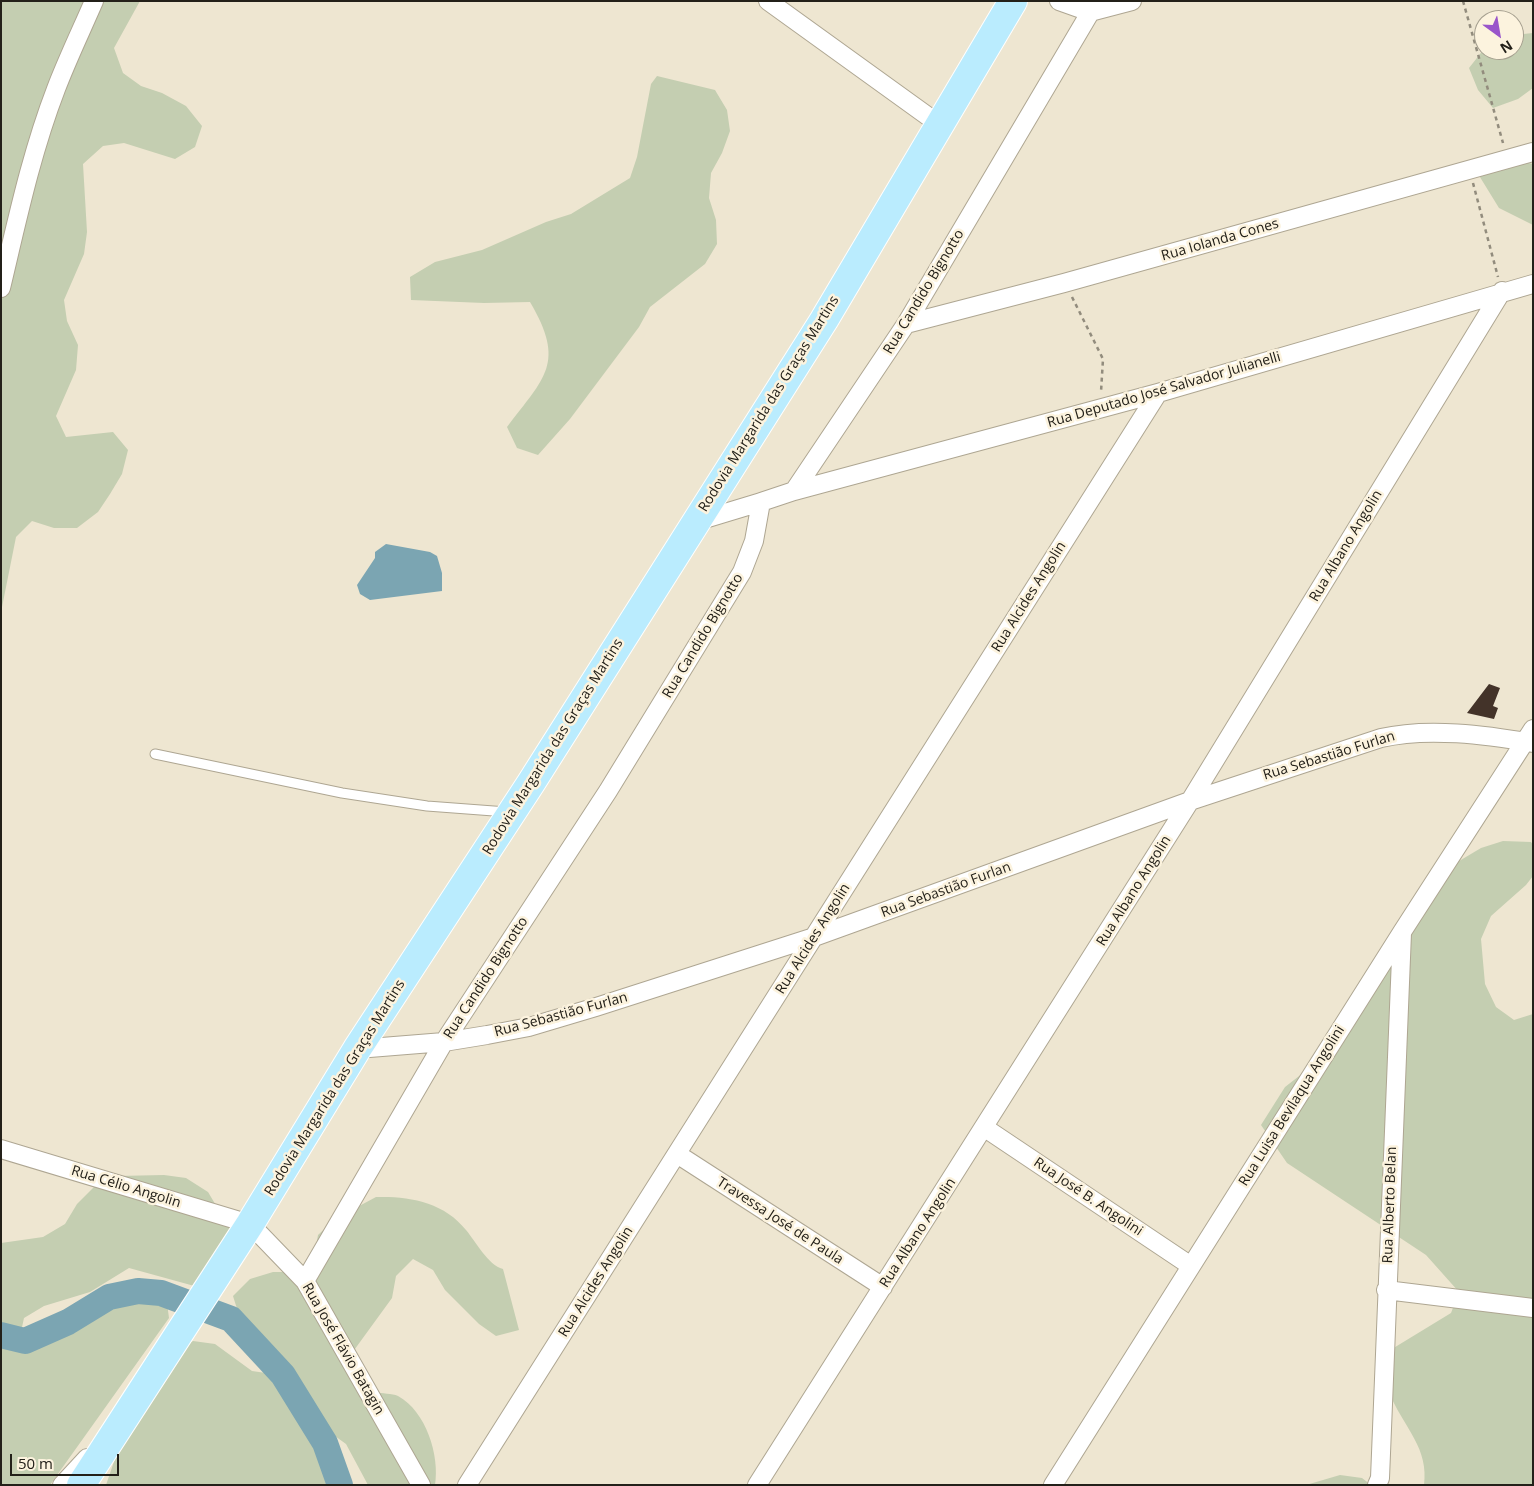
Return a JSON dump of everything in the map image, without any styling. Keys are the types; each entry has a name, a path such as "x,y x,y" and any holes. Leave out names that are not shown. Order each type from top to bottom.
{"main road":[{"name":"Rodovia Margarida das Graças Martins","path":"81,1485 121,1420 250,1224 357,1049 512,813 824,320 1013,1"}],"street":[{"path":"1,288 21,201 38,144 56,90 94,1"},
{"path":"768,1 940,125"},
{"path":"1059,1 1094,7 1132,1"},
{"name":"Rua Candido Bignotto","path":"794,491 906,324 1094,7"},
{"name":"Rua Iolanda Cones","path":"906,324 1064,283 1533,152"},
{"name":"Rua Deputado José Salvador Julianelli","path":"794,491 1158,394 1502,291 1533,284"},
{"name":"Rua Albano Angolin","path":"757,1485 1190,801 1502,291"},
{"name":"Rua Alcides Angolin","path":"467,1485 1158,394"},
{"path":"695,522 794,491"},
{"name":"Rua Candido Bignotto","path":"305,1281 444,1042 608,791 742,572 754,541 761,502"},
{"name":"Rua Sebastião Furlan","path":"357,1049 444,1042 529,1027 563,1017 814,938 1190,801 1381,738 1404,733 1435,733 1530,738"},
{"name":"Rua Luisa Bevilaqua Angolini","path":"1053,1485 1402,932 1530,738"},
{"name":"Rua Alberto Belan","path":"1379,1481 1402,932"},
{"name":"Rua José B. Angolini","path":"984,1128 1191,1266"},
{"name":"Rua Célio Angolin","path":"1,1149 250,1224"},
{"name":"Travessa José de Paula","path":"677,1154 883,1287"},
{"name":"Rua José Flávio Batagin","path":"250,1224 305,1281 421,1485"},
{"path":"1386,1290 1533,1308"},
{"path":"62,1485 121,1420"}],"lane":[{"path":"155,754 342,793 395,802 512,813"}],"path":[{"path":"1463,1 1507,159"},
{"path":"1470,170 1502,291"},
{"path":"1064,283 1095,340 1103,359 1100,409"}],"green space":[{"path":"1,1 140,1 114,48 123,73 141,86 162,93 186,106 202,126 195,147 175,159 124,143 103,146 83,164 87,232 84,254 64,300 67,321 78,345 76,370 56,416 66,437 113,432 128,450 122,474 98,512 77,528 54,528 32,521 16,537 1,612"},
{"path":"1533,33 1533,88 1518,99 1493,108 1478,90 1469,68 1475,60 1524,60 1524,34"},
{"path":"657,76 715,90 727,110 730,131 722,153 711,173 709,198 716,220 717,244 705,264 650,307 639,327 570,419 538,455 517,448 507,427 540,382 546,369 549,355 547,340 541,323 530,302 484,303 411,300 410,277 435,262 482,250 546,222 571,214 630,178 637,157 651,84"},
{"path":"1498,155 1533,164 1533,225 1499,208 1475,169"},
{"path":"1503,841 1531,842 1533,845 1533,876 1526,885 1491,916 1481,939 1485,984 1496,1007 1514,1020 1533,1014 1533,1485 1424,1485 1425,1472 1420,1450 1390,1394 1387,1352 1451,1313 1459,1292 1426,1255 1287,1163 1261,1125 1285,1087 1303,1073 1439,873 1481,848"},
{"path":"164,1175 186,1178 208,1192 242,1249 198,1287 129,1268 90,1292 44,1306 24,1318 19,1341 43,1343 64,1334 146,1285 166,1296 169,1318 50,1485 1,1485 1,1243 43,1237 65,1224 77,1204 94,1187 117,1176"},
{"path":"376,1197 401,1198 425,1203 437,1207 457,1221 487,1258 503,1269 519,1330 496,1336 479,1324 445,1290 433,1270 413,1259 396,1276 392,1298 352,1353 375,1392 398,1396 408,1403 423,1423 433,1448 436,1473 435,1485 368,1485 346,1444 328,1431 297,1396 325,1443 340,1485 106,1485 131,1412 171,1354 193,1341 215,1344 252,1371 280,1375 246,1330 233,1296 250,1279 273,1272 296,1272 314,1258 318,1235 335,1219"},
{"path":"1340,1475 1362,1478 1371,1485 1306,1485"}],"water":[{"path":"386,544 430,552 437,556 442,573 442,591 370,600 360,594 357,585 375,558 375,552"}],"building":[{"path":"1489,684 1500,688 1493,706 1498,708 1494,719 1467,713"}],"waterway":[{"path":"1,1335 25,1341 68,1322 109,1297 138,1291 161,1293 231,1319 283,1375 325,1443 340,1485"}]}
